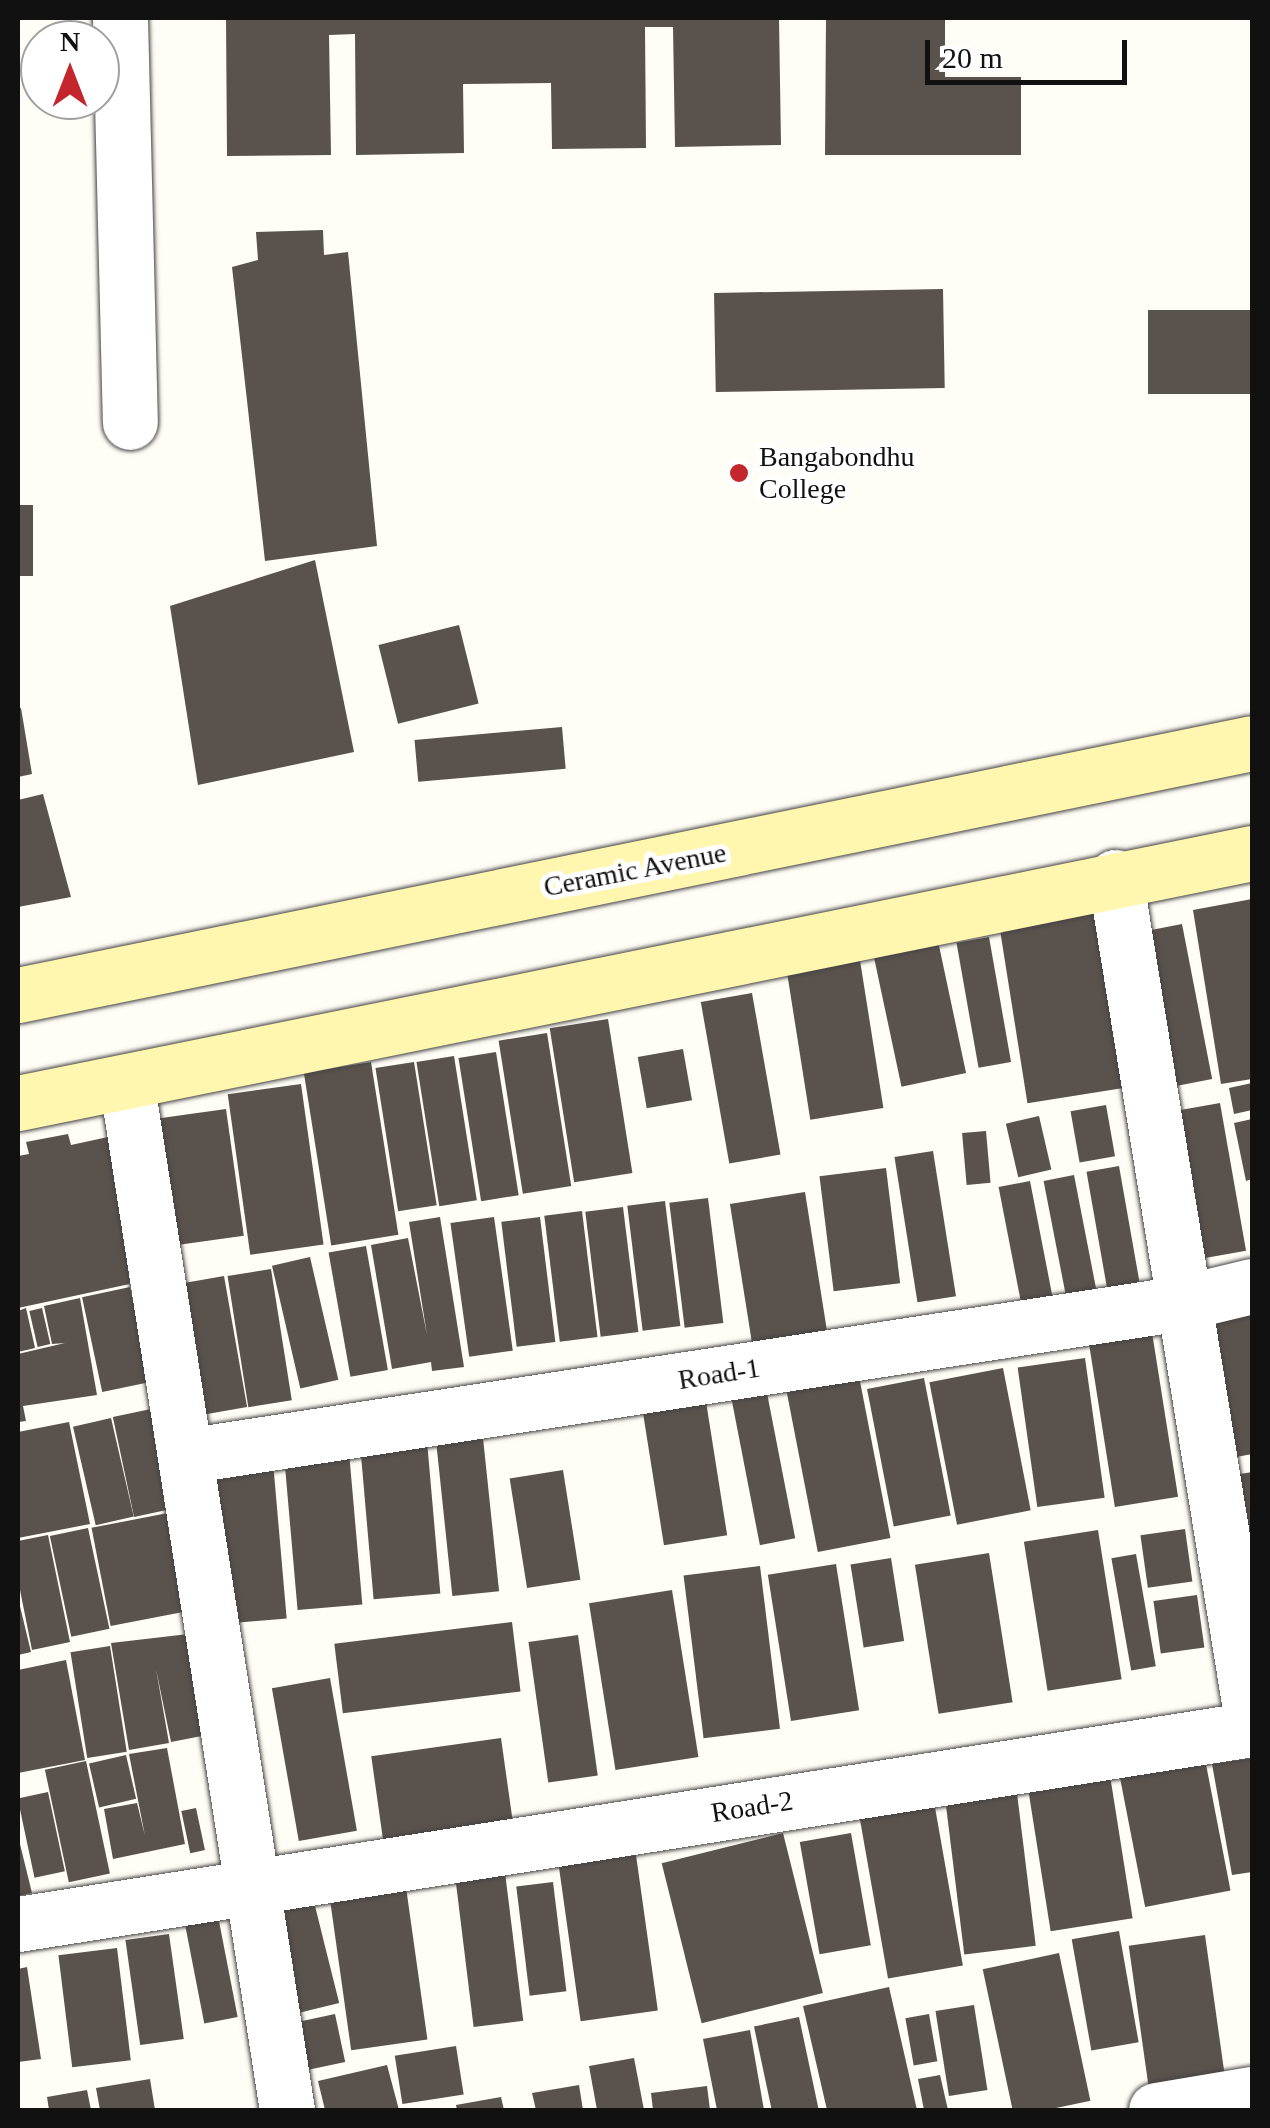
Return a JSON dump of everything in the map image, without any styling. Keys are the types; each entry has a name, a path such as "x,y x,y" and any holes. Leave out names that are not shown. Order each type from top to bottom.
{"main road":[{"name":"Ceramic Avenue","path":"18,995 1252,743"},
{"path":"18,1103 127,1086 1115,877 1252,853"}],"street":[{"path":"120,18 130,422"},
{"path":"1115,877 1180,1303 1252,1725"},
{"path":"127,1086 287,2110"},
{"name":"Road-1","path":"185,1456 1180,1303 1252,1286"},
{"name":"Road-2","path":"18,1924 1252,1725"},
{"path":"1156,2110 1252,2094"}],"building":[{"path":"226,18 779,18 781,145 675,147 673,27 645,27 646,148 552,149 551,83 463,84 464,153 356,155 355,34 329,35 331,155 227,156"},
{"path":"826,18 945,18 945,77 1021,77 1021,155 825,155"},
{"path":"323,230 324,255 348,252 377,546 265,561 232,267 258,260 256,232"},
{"path":"943,289 945,388 716,392 714,293"},
{"path":"1148,310 1252,310 1252,394 1148,394"},
{"path":"18,505 33,505 33,576 18,576"},
{"path":"315,560 354,752 198,785 170,606"},
{"path":"459,625 479,704 398,724 378,645"},
{"path":"21,708 32,774 18,777 18,709"},
{"path":"562,727 566,769 418,782 415,740"},
{"path":"43,794 71,897 18,907 18,800"},
{"path":"1252,899 1252,1079 1221,1084 1193,910"},
{"path":"1103,909 1131,1087 1027,1103 999,925"},
{"path":"1182,924 1212,1079 1158,1090 1128,934"},
{"path":"989,937 1011,1062 979,1068 957,943"},
{"path":"938,941 966,1073 902,1087 873,955"},
{"path":"859,954 883,1108 810,1120 786,966"},
{"path":"752,993 780,1155 729,1164 701,1002"},
{"path":"608,1019 632,1173 574,1182 550,1028"},
{"path":"547,1033 571,1186 523,1194 499,1041"},
{"path":"683,1049 692,1100 647,1108 638,1057"},
{"path":"496,1052 519,1195 481,1201 458,1058"},
{"path":"454,1056 477,1200 439,1206 416,1062"},
{"path":"371,1062 398,1235 331,1245 304,1073"},
{"path":"414,1062 437,1205 398,1211 375,1068"},
{"path":"1252,1083 1252,1110 1234,1114 1229,1088"},
{"path":"301,1084 324,1244 250,1255 228,1094"},
{"path":"1220,1103 1246,1251 1194,1260 1168,1112"},
{"path":"1106,1105 1115,1156 1080,1162 1071,1111"},
{"path":"226,1109 244,1236 167,1247 149,1120"},
{"path":"1039,1116 1051,1170 1018,1177 1006,1124"},
{"path":"1252,1119 1252,1179 1246,1181 1234,1123"},
{"path":"986,1131 991,1183 967,1185 962,1133"},
{"path":"68,1134 71,1145 108,1137 139,1282 18,1308 18,1156 29,1154 26,1142"},
{"path":"933,1151 956,1296 917,1302 894,1157"},
{"path":"1119,1166 1141,1292 1109,1298 1087,1172"},
{"path":"886,1168 900,1283 834,1291 819,1176"},
{"path":"1074,1175 1098,1300 1068,1306 1044,1181"},
{"path":"1030,1181 1054,1306 1023,1312 999,1187"},
{"path":"805,1192 828,1334 752,1346 730,1204"},
{"path":"708,1198 723,1323 685,1328 669,1203"},
{"path":"665,1201 680,1326 643,1331 627,1206"},
{"path":"623,1207 638,1332 601,1337 585,1212"},
{"path":"582,1211 597,1337 560,1342 544,1216"},
{"path":"440,1217 464,1367 432,1371 431,1362 392,1369 371,1245 408,1238 427,1335 409,1222"},
{"path":"494,1217 513,1351 469,1357 450,1223"},
{"path":"540,1217 555,1342 517,1347 501,1222"},
{"path":"366,1246 388,1370 350,1377 329,1253"},
{"path":"310,1257 338,1380 300,1389 272,1266"},
{"path":"271,1269 292,1400 248,1407 228,1276"},
{"path":"224,1276 247,1407 206,1414 183,1283"},
{"path":"130,1287 150,1382 102,1392 82,1297"},
{"path":"80,1298 97,1395 23,1406 26,1421 18,1422 18,1354 65,1343 52,1344 44,1306"},
{"path":"26,1308 35,1348 18,1352 18,1311"},
{"path":"42,1308 50,1344 38,1347 29,1311"},
{"path":"1252,1309 1252,1454 1216,1461 1195,1320"},
{"path":"1151,1326 1178,1497 1115,1507 1088,1336"},
{"path":"1085,1358 1105,1498 1037,1507 1018,1367"},
{"path":"1003,1368 1031,1510 957,1525 929,1382"},
{"path":"858,1371 890,1538 818,1552 785,1385"},
{"path":"924,1378 951,1515 894,1526 867,1389"},
{"path":"704,1389 727,1535 664,1545 641,1399"},
{"path":"767,1393 795,1538 760,1545 732,1400"},
{"path":"151,1409 172,1509 134,1517 113,1417"},
{"path":"111,1418 134,1516 96,1525 73,1427"},
{"path":"69,1422 90,1524 18,1538 18,1432"},
{"path":"483,1438 499,1591 452,1596 436,1443"},
{"path":"427,1441 440,1593 374,1599 360,1447"},
{"path":"349,1452 362,1604 298,1610 284,1458"},
{"path":"273,1462 287,1618 214,1625 200,1468"},
{"path":"563,1470 580,1580 527,1588 510,1478"},
{"path":"1252,1472 1252,1638 1223,1477"},
{"path":"173,1512 192,1610 111,1626 92,1528"},
{"path":"88,1528 109,1629 71,1637 50,1536"},
{"path":"1185,1529 1192,1581 1148,1588 1140,1535"},
{"path":"1098,1530 1122,1679 1048,1691 1024,1542"},
{"path":"48,1535 70,1642 32,1650 18,1580 18,1541"},
{"path":"989,1553 1013,1702 939,1714 915,1565"},
{"path":"1136,1554 1156,1666 1131,1671 1111,1558"},
{"path":"891,1558 904,1641 864,1647 851,1564"},
{"path":"836,1564 859,1710 791,1721 768,1575"},
{"path":"760,1566 780,1729 704,1738 684,1575"},
{"path":"672,1590 698,1757 615,1770 589,1603"},
{"path":"1197,1595 1204,1647 1161,1654 1153,1601"},
{"path":"18,1598 31,1652 18,1655"},
{"path":"512,1622 521,1691 343,1713 334,1644"},
{"path":"197,1633 217,1733 171,1742 156,1669 169,1743 129,1750 111,1643"},
{"path":"578,1635 598,1776 548,1783 528,1642"},
{"path":"110,1646 127,1752 87,1758 70,1652"},
{"path":"66,1660 85,1760 18,1773 18,1670"},
{"path":"330,1678 357,1831 299,1841 272,1688"},
{"path":"501,1738 514,1827 384,1845 371,1756"},
{"path":"167,1748 185,1844 113,1859 104,1809 137,1803 145,1836 129,1754"},
{"path":"1204,1754 1231,1890 1145,1907 1119,1771"},
{"path":"126,1755 136,1799 99,1807 89,1764"},
{"path":"1252,1758 1252,1872 1232,1875 1212,1764"},
{"path":"86,1761 110,1873 69,1882 45,1770"},
{"path":"1109,1769 1133,1918 1051,1931 1027,1782"},
{"path":"1016,1785 1036,1946 964,1955 945,1794"},
{"path":"48,1792 65,1871 35,1878 18,1798"},
{"path":"933,1796 963,1965 888,1979 858,1809"},
{"path":"196,1808 205,1850 190,1853 181,1811"},
{"path":"783,1833 823,1993 702,2023 662,1863"},
{"path":"851,1833 871,1945 820,1954 800,1842"},
{"path":"18,1836 32,1893 18,1896"},
{"path":"636,1855 658,2010 581,2021 559,1866"},
{"path":"504,1864 523,2021 474,2027 454,1870"},
{"path":"405,1880 427,2039 351,2050 329,1891"},
{"path":"553,1882 566,1991 530,1996 516,1887"},
{"path":"314,1902 339,2003 299,2013 274,1912"},
{"path":"218,1916 238,2017 204,2024 185,1922"},
{"path":"1119,1931 1139,2042 1091,2051 1072,1939"},
{"path":"169,1934 184,2039 140,2045 125,1940"},
{"path":"1205,1935 1225,2076 1149,2086 1129,1946"},
{"path":"117,1948 131,2060 72,2067 58,1955"},
{"path":"1059,1953 1090,2101 1047,2110 1013,2110 983,1969"},
{"path":"27,1967 41,2059 18,2062 18,1969"},
{"path":"889,1987 917,2110 827,2110 803,2006"},
{"path":"974,2005 987,2090 949,2096 935,2011"},
{"path":"335,2014 345,2062 279,2076 268,2028"},
{"path":"929,2014 937,2061 914,2065 905,2018"},
{"path":"799,2017 819,2110 772,2110 754,2027"},
{"path":"750,2030 764,2110 717,2110 703,2039"},
{"path":"456,2046 464,2094 402,2104 395,2056"},
{"path":"634,2058 644,2110 597,2110 589,2066"},
{"path":"387,2065 399,2110 325,2110 318,2081"},
{"path":"940,2075 948,2110 924,2110 918,2079"},
{"path":"150,2079 155,2110 100,2110 96,2088"},
{"path":"579,2085 583,2110 536,2110 532,2093"},
{"path":"707,2086 710,2110 653,2110 651,2093"},
{"path":"87,2090 91,2110 49,2110 47,2097"},
{"path":"501,2097 504,2110 457,2110 456,2105"}],"place":[{"name":"Bangabondhu College","path":"739,473"}]}
